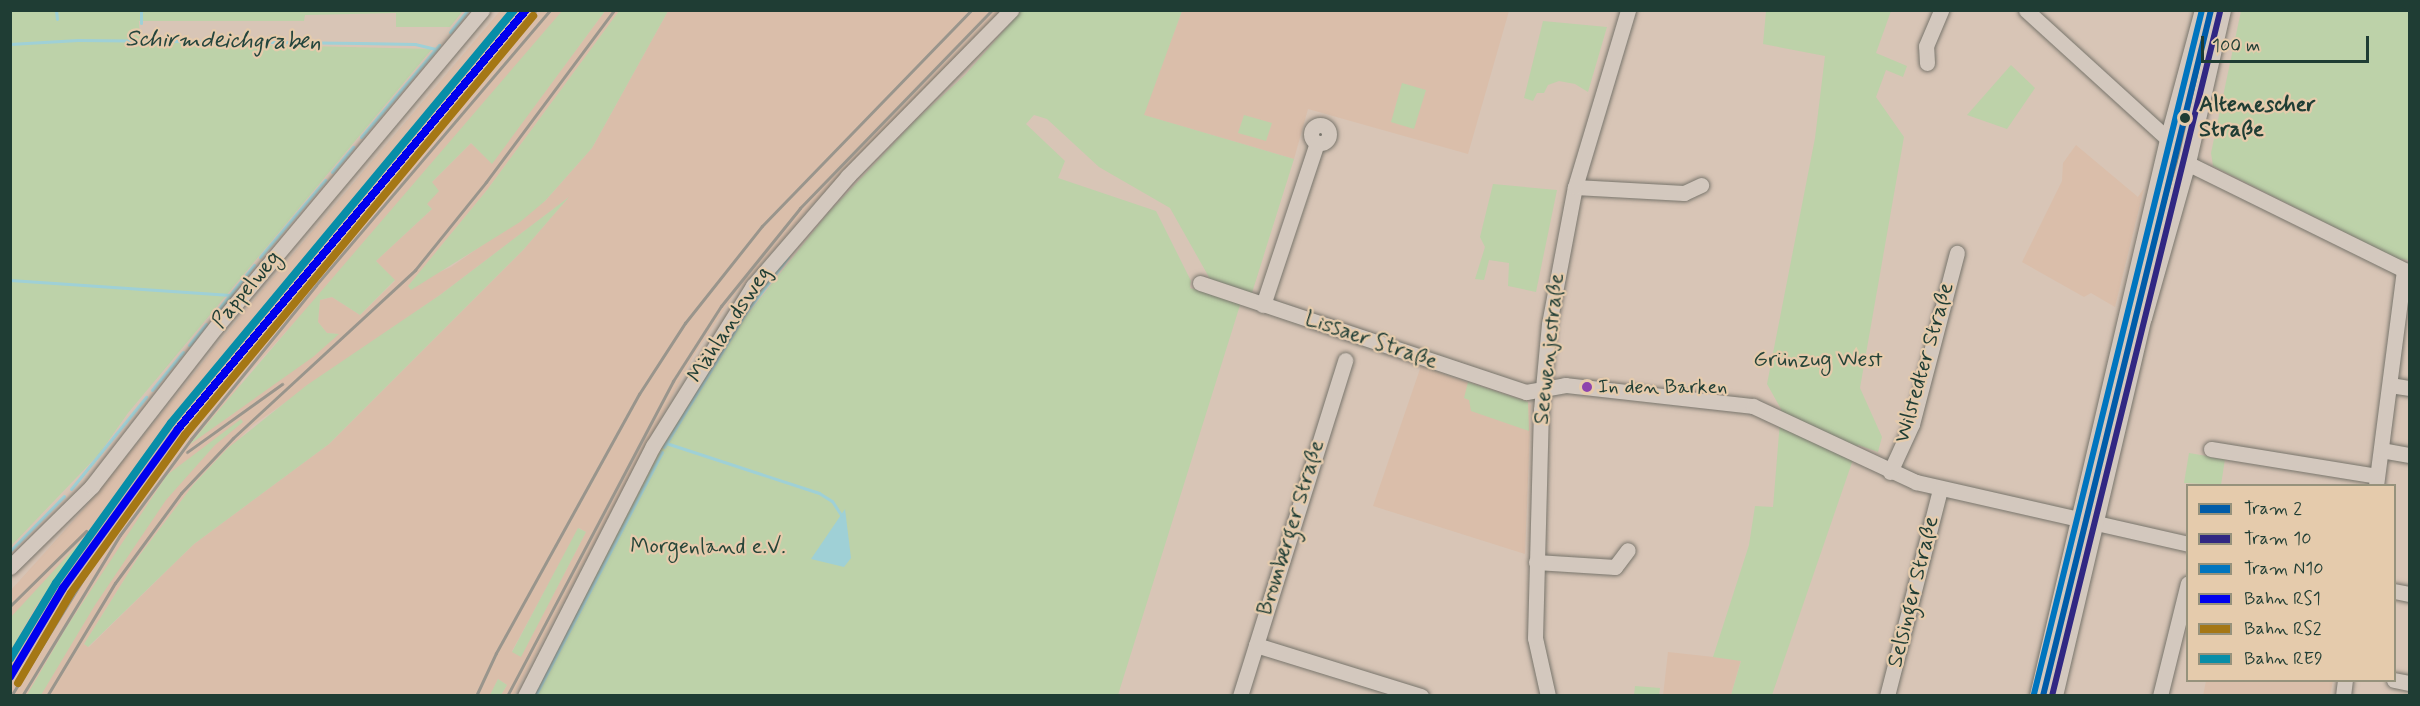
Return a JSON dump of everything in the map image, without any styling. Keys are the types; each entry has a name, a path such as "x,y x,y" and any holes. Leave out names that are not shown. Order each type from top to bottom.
{"main road":[{"path":"2054,696 2169,140 2204,10"},
{"path":"2039,696 2187,162 2222,10"}],"street":[{"name":"Pappelweg","path":"10,567 92,486 216,327 482,10"},
{"name":"Mählandsweg","path":"525,696 653,446 753,285 848,176 1011,10"},
{"name":"Seewenjestraße","path":"1548,696 1535,638 1536,562 1549,324 1575,187 1628,10"},
{"path":"1927,63 1926,46 1941,10"},
{"path":"2026,10 2169,140"},
{"path":"1263,305 1317,143"},
{"path":"2187,162 2404,270 2377,481 2211,449"},
{"path":"1575,187 1684,193 1701,185"},
{"name":"Wilstedter Straße","path":"1890,472 1912,424 1957,253"},
{"name":"Lissaer Straße","path":"1200,283 1526,392 1544,388"},
{"name":"Bromberger Straße","path":"1240,696 1345,360"},
{"path":"1544,388 1564,385 1753,406 1890,472 1940,489 2186,544"},
{"path":"2390,385 2409,388"},
{"path":"2381,450 2409,454"},
{"name":"Selsinger Straße","path":"1887,696 1940,489"},
{"path":"1536,562 1615,567 1628,550"},
{"path":"2160,696 2186,587"},
{"path":"1256,645 1421,696"}],"shaded area":[{"path":"500,11 579,11 242,380 226,419 338,334 327,333 318,322 320,300 332,297 360,315 395,281 376,261 432,209 427,204 431,183 471,143 492,163 605,11 619,11 487,190 408,286 451,267 545,201 592,148 668,11 1006,11 811,206 732,298 694,355 514,695 501,695 507,685 498,679 490,696 11,696 11,590 83,510 247,308","holes":["568,198 524,249 329,444 194,544 89,647 84,644 139,556 194,484 253,425 440,295","579,528 586,532 521,656 512,651"]},
{"path":"1182,11 1509,11 1468,154 1308,109 1294,159 1143,115"},
{"path":"2076,145 2138,197 2144,188 2115,307 2091,293 2084,297 2022,262 2062,181 2063,163"},
{"path":"1421,366 1531,405 1525,554 1373,506"},
{"path":"1668,652 1741,660 1731,695 1663,696"},
{"path":"2206,682 2333,682 2330,695 2203,696"}],"green space":[{"path":"11,10 463,11 450,27 396,27 396,13 305,15 304,21 139,21 140,42 432,49 128,413 99,454 11,546"},
{"path":"562,11 605,11 492,164 471,143 432,182 439,191 427,204 432,209 376,261 395,280 360,315 332,297 320,300 318,322 327,333 339,334 313,357 189,445"},
{"path":"619,11 668,11 592,148 545,201 520,222 411,290 408,286 487,190"},
{"name":"Morgenland e.V.","path":"1021,11 1182,11 1144,115 1294,159 1251,296 1210,279 1170,208 1099,167 1047,119 1034,115 1026,124 1065,161 1058,178 1156,211 1191,281 1190,288 1241,302 1118,695 533,696 658,455 716,354 828,213 916,120 965,75"},
{"name":"Grünzug West","path":"1766,11 1891,11 1876,53 1907,66 1903,77 1886,70 1876,97 1904,137 1860,388 1882,437 1878,452 1858,445 1772,695 1731,695 1741,661 1713,657 1749,545 1755,506 1773,507 1781,409 1767,384 1815,138 1825,56 1763,44"},
{"path":"2241,11 2409,11 2409,260 2398,259 2213,166 2211,153"},
{"path":"1543,21 1607,27 1588,92 1575,84 1559,81 1548,85 1544,93 1537,93 1533,101 1524,98"},
{"path":"2011,65 2035,88 2007,129 1967,115"},
{"path":"1402,83 1426,90 1414,129 1391,122"},
{"path":"1244,115 1272,123 1266,141 1238,133"},
{"path":"1493,184 1557,190 1536,292 1508,286 1509,263 1489,260 1484,280 1475,279 1485,247 1480,237"},
{"path":"569,197 524,249 329,444 194,544 88,647 84,644 139,556 194,484 228,448 307,385 440,295"},
{"path":"1468,382 1528,402 1529,431 1471,411 1469,400 1464,398"},
{"path":"241,419 243,422 215,445 166,500 95,605 41,695 27,695 66,628 167,475"},
{"path":"2189,453 2225,459 2221,484 2184,483"},
{"path":"578,528 586,532 521,657 512,652"},
{"path":"84,538 35,608 11,650 11,617"},
{"path":"498,679 507,685 501,695 490,695"},
{"path":"1635,686 1660,688 1659,695 1634,695"}],"water":[{"path":"845,509 851,558 844,567 811,559"}],"waterway":[{"path":"56,10 57,19"},
{"path":"141,10 141,23"},
{"path":"450,32 468,10"},
{"name":"Schirmdeichgraben","path":"10,44 78,40 360,43 415,44 435,49"},
{"path":"361,137 439,45"},
{"path":"332,172 353,147"},
{"path":"260,257 325,180"},
{"path":"664,447 746,312 788,257"},
{"path":"212,317 254,265"},
{"path":"10,280 230,295"},
{"path":"189,345 206,324"},
{"path":"152,390 183,352"},
{"path":"71,489 146,397"},
{"path":"666,443 819,493 832,501 841,515"},
{"path":"535,696 662,452"},
{"path":"10,551 64,496"}],"railway":[{"path":"471,89 536,10"},
{"path":"22,696 120,535 191,439 316,285 550,10"},
{"path":"47,696 115,583 181,493 233,438 415,270 486,182 614,10"},
{"path":"476,696 496,653 639,394 685,323 762,226 971,10"},
{"path":"507,696 673,381 721,306 800,208 992,10"},
{"path":"187,452 282,384"},
{"path":"10,606 86,531"},
{"path":"11,696 106,542"}],"tram line":[{"name":"N10","path":"2034,694 2202,10"},
{"name":"2","path":"2043,696 2211,10"},
{"name":"10","path":"2052,696 2220,12"}],"rail line":[{"name":"RE9","path":"10,659 56,583 171,423 514,10"},
{"name":"RS1","path":"10,677 63,588 178,429 526,10"},
{"name":"RS2","path":"18,683 71,593 185,435 533,16"}],"place":[{"name":"Altenescher Straße","path":"2185,118"},
{"name":"In den Barken","path":"1587,387"}]}
